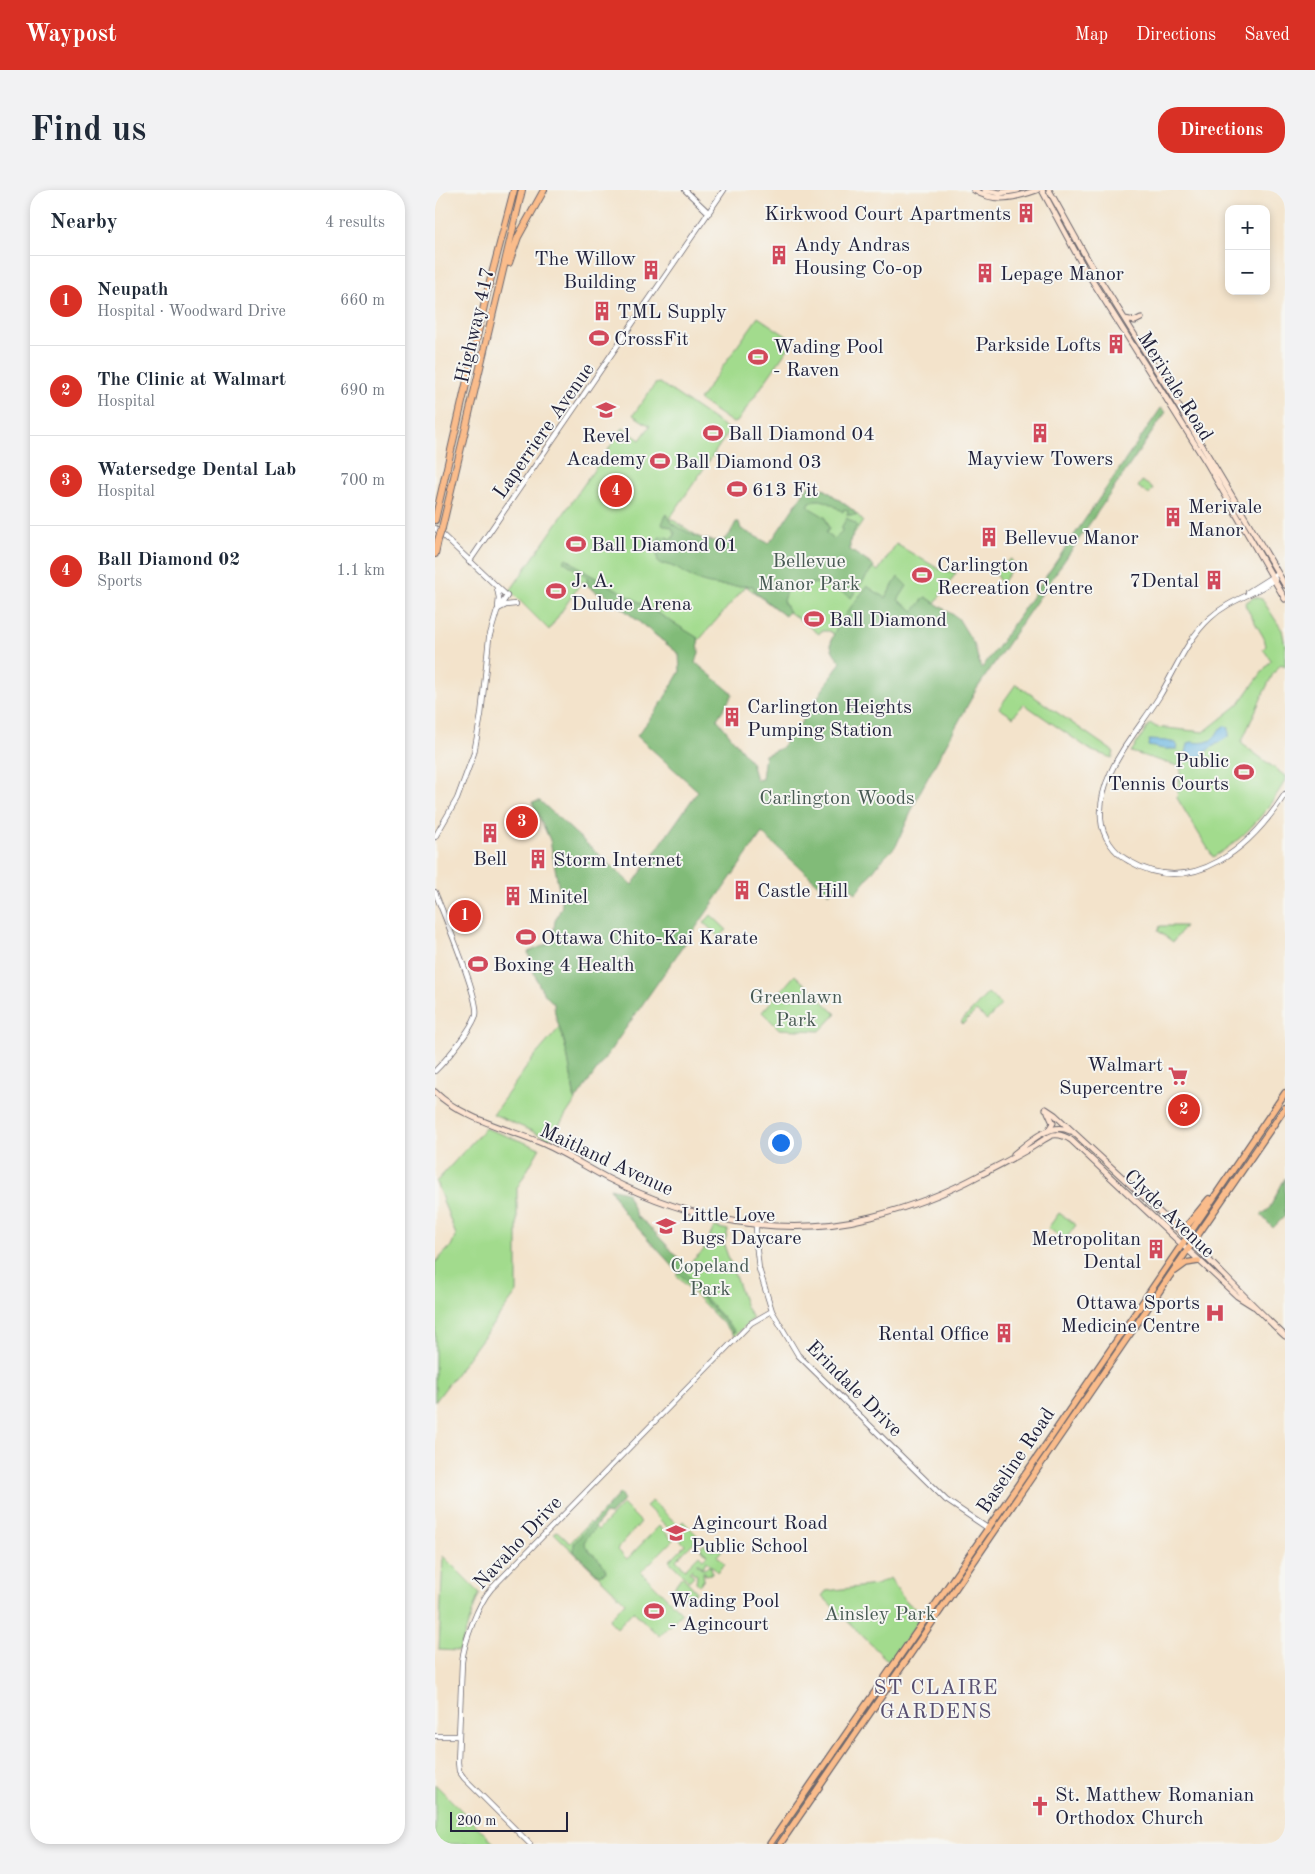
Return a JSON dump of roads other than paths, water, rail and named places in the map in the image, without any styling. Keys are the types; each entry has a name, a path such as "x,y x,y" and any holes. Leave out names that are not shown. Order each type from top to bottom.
{"highway":[{"path":"435,520 487,292 514,190"},
{"name":"Highway 417","path":"435,554 439,540 438,528 503,275 522,190"},
{"path":"503,275 509,265 520,232 545,190"}],"main road":[{"path":"974,190 986,196 1005,198 1016,197 1037,190"},
{"path":"985,190 1003,193 1018,190"},
{"name":"Merivale Road","path":"1042,190 1083,266 1208,465 1285,599"},
{"name":"Merivale Road","path":"1049,190 1080,248 1193,429 1285,585"},
{"path":"1083,266 1100,286 1104,286"},
{"path":"1125,319 1135,321 1141,318"},
{"name":"Maitland Avenue","path":"435,1092 450,1104 469,1114 544,1144 607,1178 649,1197 679,1208 756,1226 803,1227 827,1225 851,1222 895,1211 938,1196 1051,1136 1060,1135 1068,1138"},
{"name":"Baseline Road","path":"770,1844 1285,1095"},
{"name":"Baseline Road","path":"780,1844 1285,1108"},
{"name":"Clyde Avenue","path":"1048,1131 1053,1125 1053,1121 1046,1109 1055,1115 1187,1238 1285,1336"},
{"path":"1048,1131 1063,1128 1073,1133"},
{"name":"Maitland Avenue","path":"1003,1162 1025,1145 1048,1131"},
{"name":"Clyde Avenue","path":"1068,1138 1198,1261 1237,1296 1253,1306"},
{"path":"1099,1166 1106,1163"},
{"path":"1173,1226 1181,1228 1187,1226 1223,1185"},
{"path":"1170,1276 1186,1263 1198,1261"},
{"path":"1109,1351 1115,1355"}],"street":[{"path":"685,190 709,213"},
{"name":"Laperriere Avenue","path":"469,562 724,190"},
{"path":"438,528 469,562 507,596 497,611"},
{"path":"1279,574 1216,612 1197,632 1159,698 1119,757 1110,775 1105,792 1101,810 1101,823 1110,844 1128,861 1146,869 1159,872 1173,874 1187,872 1214,864 1244,844 1270,818 1285,794"},
{"path":"435,837 457,799 478,741 489,638 499,598 496,586"},
{"path":"497,611 506,605 516,604"},
{"path":"435,892 477,1007 471,1025 447,1058 435,1070"},
{"name":"Erindale Drive","path":"756,1226 759,1269 772,1311 798,1355 946,1500 994,1533"},
{"name":"Navaho Drive","path":"531,1844 459,1771 463,1654 483,1597 751,1323 772,1311"},
{"path":"435,1736 459,1736"}],"water":[{"path":"1225,726 1229,728 1229,736 1209,749 1197,760 1191,761 1187,759 1188,744 1211,740"},
{"path":"1149,740 1176,743 1177,749 1148,746"}],"place":[{"name":"Kirkwood Court Apartments","path":"1026,213"},
{"name":"Andy Andras Housing Co-op","path":"779,255"},
{"name":"The Willow Building","path":"651,270"},
{"name":"Lepage Manor","path":"985,273"},
{"name":"TML Supply","path":"602,311"},
{"name":"CrossFit","path":"599,338"},
{"name":"Parkside Lofts","path":"1116,344"},
{"name":"Wading Pool - Raven","path":"758,357"},
{"name":"Revel Academy","path":"606,410"},
{"name":"Ball Diamond 04","path":"713,433"},
{"name":"Mayview Towers","path":"1040,433"},
{"name":"Ball Diamond 03","path":"660,461"},
{"name":"613 Fit","path":"737,489"},
{"name":"Ball Diamond 02","path":"616,491"},
{"name":"Merivale Manor","path":"1173,517"},
{"name":"Bellevue Manor","path":"989,537"},
{"name":"Ball Diamond 01","path":"576,544"},
{"name":"Carlington Recreation Centre","path":"922,575"},
{"name":"7Dental","path":"1214,580"},
{"name":"J. A. Dulude Arena","path":"556,591"},
{"name":"Ball Diamond","path":"814,619"},
{"name":"Carlington Heights Pumping Station","path":"732,717"},
{"name":"Public Tennis Courts","path":"1244,772"},
{"name":"Watersedge Dental Lab","path":"522,822"},
{"name":"Bell","path":"490,833"},
{"name":"Storm Internet","path":"538,859"},
{"name":"Castle Hill","path":"742,890"},
{"name":"Minitel","path":"513,896"},
{"name":"Neupath","path":"465,916"},
{"name":"Ottawa Chito-Kai Karate","path":"526,937"},
{"name":"Boxing 4 Health","path":"478,964"},
{"name":"Walmart Supercentre","path":"1178,1076"},
{"name":"The Clinic at Walmart","path":"1184,1110"},
{"name":"Little Love Bugs Daycare","path":"666,1226"},
{"name":"Metropolitan Dental","path":"1156,1249"},
{"name":"Ottawa Sports Medicine Centre","path":"1215,1313"},
{"name":"Rental Office","path":"1004,1333"},
{"name":"Agincourt Road Public School","path":"676,1533"},
{"name":"Wading Pool - Agincourt","path":"654,1611"},
{"name":"St. Matthew Romanian Orthodox Church","path":"1040,1806"}],"district":[{"name":"ST CLAIRE GARDENS","path":"936,1699"}],"park label":[{"name":"Bellevue Manor Park","path":"809,572"},
{"name":"Carlington Woods","path":"837,797"},
{"name":"Greenlawn Park","path":"796,1008"},
{"name":"Copeland Park","path":"710,1276"},
{"name":"Ainsley Park","path":"880,1613"}]}
